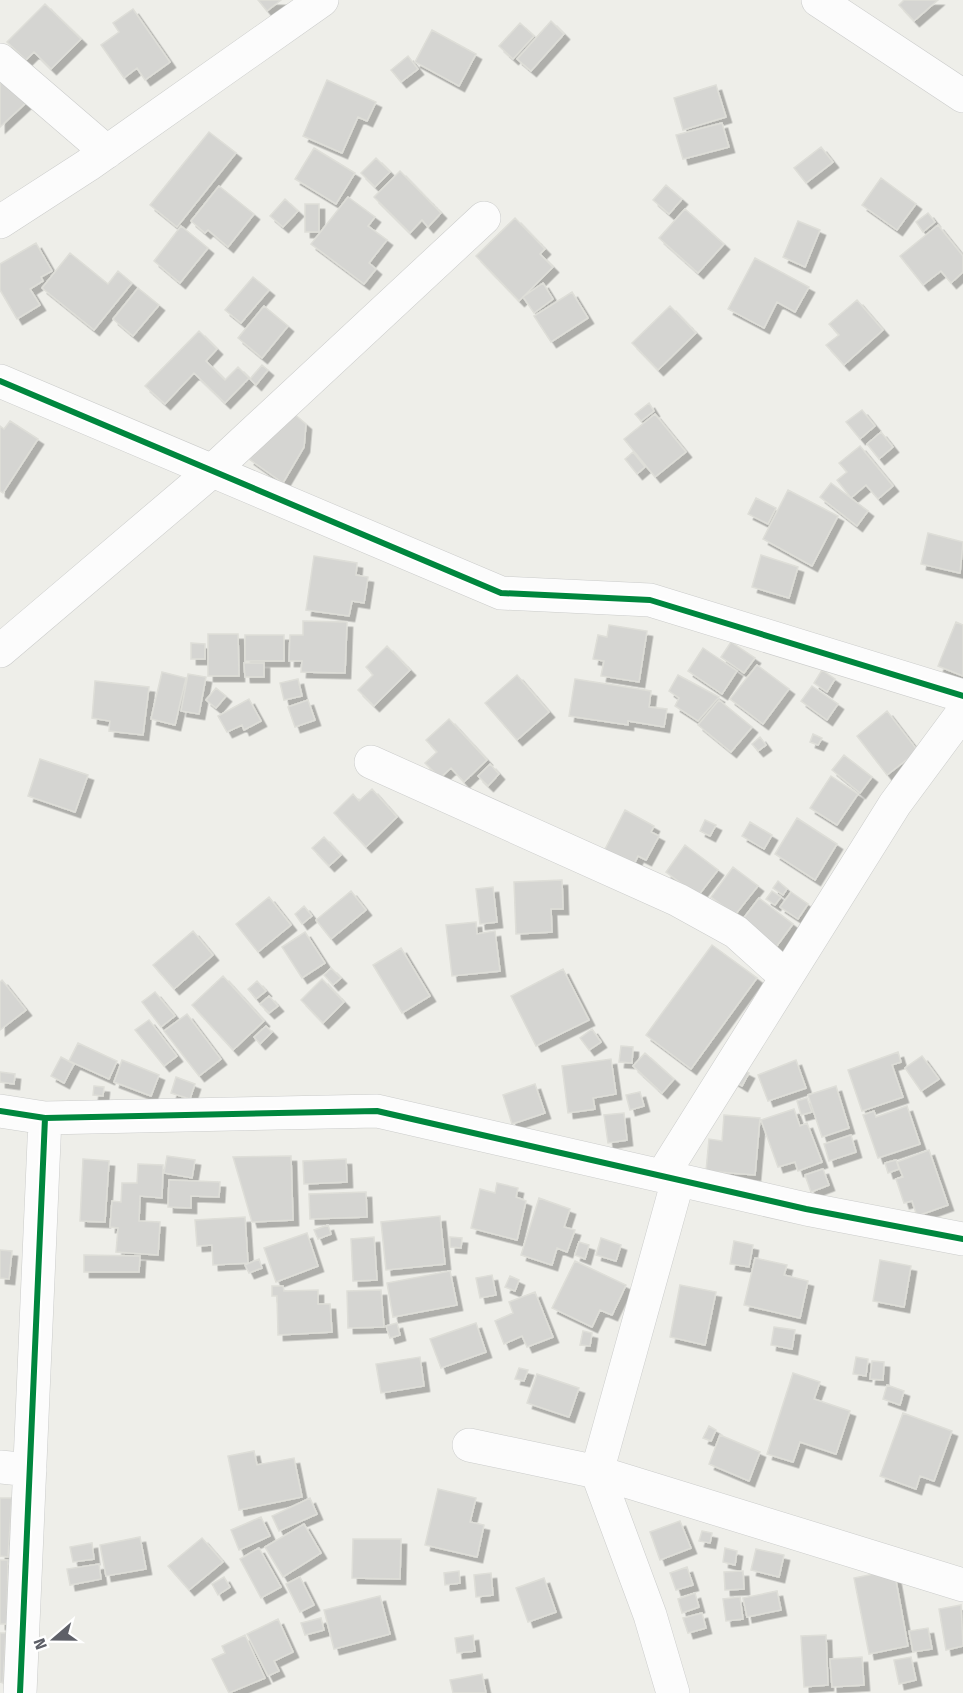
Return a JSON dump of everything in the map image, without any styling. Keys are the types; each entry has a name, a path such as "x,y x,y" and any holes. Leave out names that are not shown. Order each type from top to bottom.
{"street":[{"path":"0,222 107,152 322,0"},
{"path":"818,0 963,96"},
{"path":"0,60 107,152"},
{"path":"0,651 212,471 484,218"},
{"path":"0,381 501,593 650,600 963,696"},
{"path":"673,1693 650,1615 597,1472 670,1178 786,976 895,804 963,712"},
{"path":"370,762 678,900 736,932 786,976"},
{"path":"0,1111 45,1118 377,1111 806,1209 963,1239"},
{"path":"20,1693 15,1468 45,1118"},
{"path":"469,1445 597,1472 963,1585"}],"building":[{"path":"258,0 281,0 267,11"},
{"path":"904,0 938,0 914,21 899,5"},
{"path":"45,4 81,39 51,69 34,52 26,60 7,42"},
{"path":"133,9 170,62 145,80 137,68 124,78 101,45 119,32 113,23"},
{"path":"551,21 564,34 531,71 517,59"},
{"path":"520,23 534,36 513,59 499,46"},
{"path":"432,30 476,54 459,86 415,62"},
{"path":"408,56 418,69 401,82 391,70"},
{"path":"0,75 28,101 0,127"},
{"path":"327,80 376,102 367,121 358,117 342,153 303,136"},
{"path":"716,85 726,117 683,130 674,98"},
{"path":"722,123 729,147 683,159 676,135"},
{"path":"209,132 236,153 177,227 150,205"},
{"path":"821,147 833,162 806,183 794,168"},
{"path":"314,148 355,173 336,204 295,179"},
{"path":"376,158 390,172 375,187 361,173"},
{"path":"400,171 441,213 428,227 422,220 410,233 374,197"},
{"path":"881,178 916,204 897,230 862,205"},
{"path":"666,185 682,199 669,214 653,200"},
{"path":"219,186 254,214 228,247 208,230 205,233 191,221"},
{"path":"348,197 375,217 368,226 387,240 369,263 376,269 364,284 311,244"},
{"path":"285,199 298,211 283,227 270,216"},
{"path":"305,204 319,204 319,232 305,232"},
{"path":"685,209 724,244 698,273 659,238"},
{"path":"928,213 935,222 923,232 916,222"},
{"path":"515,218 545,249 540,254 553,267 519,301 476,256"},
{"path":"798,221 820,230 805,267 783,257"},
{"path":"938,225 963,256 963,272 951,283 941,271 923,285 900,256"},
{"path":"181,226 208,248 180,283 154,261"},
{"path":"36,243 52,271 41,277 43,281 30,289 40,305 17,319 0,290 0,264"},
{"path":"70,253 108,284 118,271 132,283 94,330 42,288"},
{"path":"755,258 809,287 795,312 777,302 764,328 728,309"},
{"path":"253,277 269,290 241,323 225,310"},
{"path":"543,283 553,299 534,313 523,297"},
{"path":"138,288 159,305 133,336 113,319"},
{"path":"572,292 588,318 551,342 534,316"},
{"path":"857,300 883,330 844,365 826,345 839,335 829,324"},
{"path":"264,306 288,326 262,358 238,338"},
{"path":"670,306 696,333 658,370 632,343"},
{"path":"199,331 217,349 206,361 225,380 238,367 249,378 225,403 194,373 165,404 145,386"},
{"path":"262,365 268,370 256,385 250,379"},
{"path":"649,403 654,411 641,421 635,414"},
{"path":"862,410 875,426 860,439 846,422"},
{"path":"293,413 306,424 304,447 283,483 249,459 261,443"},
{"path":"655,414 686,452 655,477 624,439"},
{"path":"10,421 38,439 3,493 0,491 0,426 4,429"},
{"path":"881,432 893,447 879,459 867,444"},
{"path":"860,446 893,486 878,499 866,485 851,498 837,480 847,472 839,463"},
{"path":"633,452 645,467 637,474 625,459"},
{"path":"831,483 868,511 857,526 820,497"},
{"path":"788,490 838,516 812,566 763,539"},
{"path":"756,498 776,508 768,524 748,514"},
{"path":"928,533 963,542 960,573 921,564"},
{"path":"761,555 798,567 789,598 752,587"},
{"path":"314,556 357,563 356,575 368,577 364,603 352,601 349,616 306,610"},
{"path":"303,621 347,622 345,673 301,672 302,661 289,661 290,635 303,635"},
{"path":"956,622 963,625 963,676 938,666"},
{"path":"609,625 647,631 639,682 601,676 604,661 593,659 598,635 607,637"},
{"path":"208,634 238,634 239,676 208,676"},
{"path":"245,635 284,635 284,661 245,661"},
{"path":"731,642 755,658 744,673 721,657"},
{"path":"191,643 205,644 205,659 191,659"},
{"path":"387,646 410,670 374,706 358,690 373,675 366,667"},
{"path":"703,648 737,671 722,694 688,671"},
{"path":"244,663 264,663 264,677 245,677"},
{"path":"757,665 789,689 763,724 730,699"},
{"path":"822,670 835,679 827,692 814,683"},
{"path":"162,672 186,678 175,725 151,719"},
{"path":"188,674 206,677 199,714 181,711"},
{"path":"517,675 549,712 517,740 485,703"},
{"path":"678,675 719,697 698,721 675,706 679,698 669,691"},
{"path":"298,679 302,696 284,700 280,683"},
{"path":"575,679 651,691 649,707 667,709 664,727 628,721 628,725 569,716"},
{"path":"95,681 149,687 143,735 109,731 110,721 92,718"},
{"path":"812,686 838,704 827,720 801,701"},
{"path":"216,688 226,696 216,708 206,700"},
{"path":"249,699 261,721 244,730 242,725 227,732 218,716"},
{"path":"308,700 315,720 295,727 288,707"},
{"path":"719,700 752,727 731,752 698,725"},
{"path":"887,711 918,751 887,775 857,736"},
{"path":"449,719 487,760 464,782 451,768 440,778 425,763 437,752 426,740"},
{"path":"813,734 822,738 818,745 810,742"},
{"path":"760,737 766,745 758,751 752,744"},
{"path":"844,755 872,777 860,793 832,770"},
{"path":"40,759 88,775 75,812 28,796"},
{"path":"490,764 499,774 488,786 478,776"},
{"path":"831,776 858,794 837,825 810,808"},
{"path":"372,789 397,817 366,847 334,813 353,794 359,801"},
{"path":"625,810 654,826 651,832 659,836 646,860 638,856 630,873 601,857"},
{"path":"797,818 837,844 815,880 775,854"},
{"path":"705,820 716,825 710,836 700,831"},
{"path":"750,822 772,835 764,849 742,836"},
{"path":"324,837 341,855 329,866 312,848"},
{"path":"685,845 718,870 698,896 666,872"},
{"path":"733,867 758,886 735,915 711,897"},
{"path":"562,880 563,909 551,909 552,932 516,934 514,882"},
{"path":"778,881 787,889 783,895 773,888"},
{"path":"493,887 497,922 480,924 476,889"},
{"path":"351,891 366,910 331,939 316,920"},
{"path":"772,891 781,897 775,905 766,899"},
{"path":"791,892 808,904 798,919 780,907"},
{"path":"269,897 291,925 258,952 236,924"},
{"path":"759,898 793,924 771,954 736,928"},
{"path":"304,906 312,916 302,924 295,914"},
{"path":"476,922 477,934 495,931 500,971 452,976 446,925"},
{"path":"193,931 213,955 174,989 153,965"},
{"path":"305,932 325,963 302,978 282,947"},
{"path":"712,945 757,978 691,1069 646,1035"},
{"path":"401,948 430,996 402,1013 373,965"},
{"path":"331,968 341,978 333,985 324,975"},
{"path":"563,969 589,1020 536,1046 511,996"},
{"path":"223,976 264,1021 233,1050 192,1005"},
{"path":"322,979 344,1002 323,1023 301,1000"},
{"path":"2,980 26,1010 0,1030 0,982"},
{"path":"257,981 266,991 256,999 248,989"},
{"path":"155,992 175,1016 161,1027 142,1002"},
{"path":"269,996 278,1006 269,1013 260,1004"},
{"path":"187,1014 221,1059 199,1076 164,1031"},
{"path":"149,1020 177,1056 164,1066 135,1030"},
{"path":"266,1026 272,1032 260,1044 254,1037"},
{"path":"592,1029 601,1042 589,1050 580,1038"},
{"path":"78,1043 117,1061 109,1079 69,1061"},
{"path":"621,1046 633,1047 632,1063 619,1062"},
{"path":"898,1052 901,1062 892,1065 903,1097 862,1111 848,1070"},
{"path":"645,1053 674,1079 662,1093 633,1066"},
{"path":"922,1056 939,1079 921,1091 905,1068"},
{"path":"61,1057 74,1064 64,1083 51,1076"},
{"path":"611,1059 616,1094 593,1098 595,1109 568,1113 562,1066"},
{"path":"122,1060 159,1075 151,1096 114,1082"},
{"path":"796,1060 806,1088 768,1101 758,1075"},
{"path":"735,1066 749,1073 742,1086 729,1078"},
{"path":"0,1072 15,1074 14,1084 0,1082"},
{"path":"176,1077 195,1084 190,1099 171,1093"},
{"path":"535,1084 545,1113 512,1124 503,1095"},
{"path":"94,1086 104,1087 103,1096 93,1095"},
{"path":"836,1086 849,1128 822,1137 808,1095"},
{"path":"640,1092 644,1106 630,1110 626,1095"},
{"path":"807,1098 812,1112 801,1115 797,1101"},
{"path":"907,1106 920,1144 878,1158 863,1115 874,1111 876,1117"},
{"path":"794,1109 800,1126 807,1123 822,1162 798,1171 795,1162 778,1167 761,1120"},
{"path":"624,1113 627,1140 608,1143 604,1115"},
{"path":"724,1115 760,1118 755,1175 706,1171 709,1139 722,1141"},
{"path":"851,1135 856,1152 829,1161 824,1144"},
{"path":"929,1150 948,1205 917,1216 912,1201 904,1203 896,1179 903,1177 897,1162"},
{"path":"167,1156 195,1160 192,1178 164,1173"},
{"path":"291,1156 293,1220 252,1222 233,1157"},
{"path":"83,1159 109,1161 105,1222 80,1221"},
{"path":"346,1159 347,1182 304,1184 303,1161"},
{"path":"896,1160 899,1169 888,1173 885,1163"},
{"path":"138,1164 163,1165 162,1198 140,1196 139,1221 160,1222 158,1255 116,1252 118,1228 110,1227 112,1201 121,1202 122,1183 137,1183"},
{"path":"823,1169 829,1185 811,1192 805,1175"},
{"path":"169,1180 220,1182 219,1197 191,1196 191,1208 168,1207"},
{"path":"497,1183 518,1188 516,1197 526,1201 517,1240 471,1228 480,1189 495,1193"},
{"path":"366,1192 367,1217 310,1219 309,1194"},
{"path":"539,1198 570,1209 564,1227 575,1230 567,1252 557,1248 552,1265 521,1255"},
{"path":"440,1216 445,1264 386,1270 381,1222"},
{"path":"245,1217 248,1263 213,1265 212,1245 197,1246 195,1220"},
{"path":"328,1225 331,1234 318,1239 314,1230"},
{"path":"307,1233 318,1266 276,1282 264,1248"},
{"path":"374,1237 377,1280 353,1281 351,1239"},
{"path":"450,1237 462,1238 461,1248 450,1247"},
{"path":"601,1238 621,1245 616,1261 596,1255"},
{"path":"734,1241 753,1245 749,1267 730,1264"},
{"path":"579,1242 589,1245 585,1259 575,1255"},
{"path":"0,1250 12,1251 9,1279 0,1278"},
{"path":"84,1255 140,1256 139,1272 84,1272"},
{"path":"755,1258 787,1265 784,1275 808,1281 800,1318 744,1305"},
{"path":"259,1259 262,1268 249,1273 245,1265"},
{"path":"880,1260 911,1266 904,1307 873,1301"},
{"path":"575,1261 626,1285 612,1315 600,1310 592,1327 552,1308"},
{"path":"450,1271 457,1305 393,1317 387,1283"},
{"path":"492,1275 496,1295 480,1298 476,1278"},
{"path":"510,1276 519,1280 515,1291 505,1287"},
{"path":"680,1285 716,1292 705,1345 670,1337"},
{"path":"272,1286 283,1286 284,1291 318,1290 318,1304 330,1304 332,1332 278,1335 277,1296 272,1296"},
{"path":"381,1290 384,1327 348,1328 347,1291"},
{"path":"535,1292 553,1337 527,1347 522,1336 504,1344 495,1321 513,1313 509,1302"},
{"path":"397,1323 400,1335 390,1338 386,1326"},
{"path":"476,1323 486,1352 441,1368 430,1339"},
{"path":"774,1327 795,1330 792,1349 771,1345"},
{"path":"583,1331 592,1333 590,1346 580,1345"},
{"path":"420,1357 424,1386 381,1393 376,1364"},
{"path":"856,1357 868,1359 866,1376 853,1374"},
{"path":"872,1361 884,1362 883,1380 870,1379"},
{"path":"519,1368 528,1370 524,1381 515,1379"},
{"path":"793,1373 820,1382 814,1399 850,1411 836,1454 800,1442 793,1462 767,1454"},
{"path":"537,1374 579,1388 569,1417 527,1403"},
{"path":"887,1385 904,1391 900,1405 883,1399"},
{"path":"903,1413 952,1431 934,1481 920,1476 916,1489 880,1476"},
{"path":"709,1426 716,1430 711,1441 703,1438"},
{"path":"720,1435 760,1452 749,1481 709,1464"},
{"path":"254,1451 257,1465 294,1458 302,1497 239,1510 228,1456"},
{"path":"438,1489 476,1498 470,1522 484,1525 477,1557 425,1545"},
{"path":"0,1498 12,1498 8,1557 0,1556"},
{"path":"310,1498 317,1514 279,1531 272,1516"},
{"path":"261,1517 270,1536 239,1550 231,1530"},
{"path":"680,1521 691,1548 660,1560 650,1532"},
{"path":"304,1524 321,1553 283,1577 265,1547"},
{"path":"702,1531 712,1533 710,1543 699,1541"},
{"path":"140,1537 146,1569 106,1576 100,1545"},
{"path":"202,1538 223,1562 189,1590 168,1566"},
{"path":"353,1539 401,1539 400,1579 352,1578"},
{"path":"92,1543 94,1559 73,1562 70,1547"},
{"path":"259,1548 281,1587 261,1598 240,1559"},
{"path":"725,1548 737,1551 735,1565 723,1562"},
{"path":"756,1549 784,1555 779,1577 751,1570"},
{"path":"0,1560 8,1560 7,1624 0,1624"},
{"path":"99,1564 101,1579 70,1585 67,1569"},
{"path":"687,1567 693,1585 676,1590 670,1573"},
{"path":"894,1570 908,1646 869,1654 854,1578"},
{"path":"459,1571 460,1583 445,1585 444,1573"},
{"path":"743,1571 744,1589 725,1590 724,1572"},
{"path":"491,1573 493,1595 476,1597 474,1575"},
{"path":"224,1577 230,1587 218,1595 212,1584"},
{"path":"300,1577 314,1605 300,1612 286,1584"},
{"path":"544,1578 556,1612 528,1622 516,1588"},
{"path":"777,1591 781,1610 747,1617 743,1598"},
{"path":"695,1593 699,1607 682,1613 678,1599"},
{"path":"380,1596 390,1634 334,1649 324,1610"},
{"path":"740,1597 743,1619 726,1621 723,1599"},
{"path":"961,1605 963,1646 946,1650 939,1609"},
{"path":"702,1613 706,1628 688,1633 683,1618"},
{"path":"321,1618 324,1630 305,1635 301,1623"},
{"path":"278,1619 293,1652 274,1661 279,1671 268,1676 247,1634"},
{"path":"928,1628 932,1649 913,1652 909,1631"},
{"path":"0,1633 6,1633 3,1683 0,1682"},
{"path":"245,1635 265,1678 229,1693 212,1659 225,1653 222,1646"},
{"path":"473,1635 475,1651 457,1653 455,1638"},
{"path":"826,1635 828,1685 804,1687 801,1636"},
{"path":"862,1657 864,1685 832,1687 830,1659"},
{"path":"911,1657 916,1680 899,1684 894,1660"},
{"path":"482,1674 486,1693 453,1693 450,1680"}],"cycle path":[{"path":"0,381 501,593 650,600 963,696"},
{"path":"0,1111 45,1118 377,1111 806,1209 963,1239"},
{"path":"20,1693 45,1118"}]}
